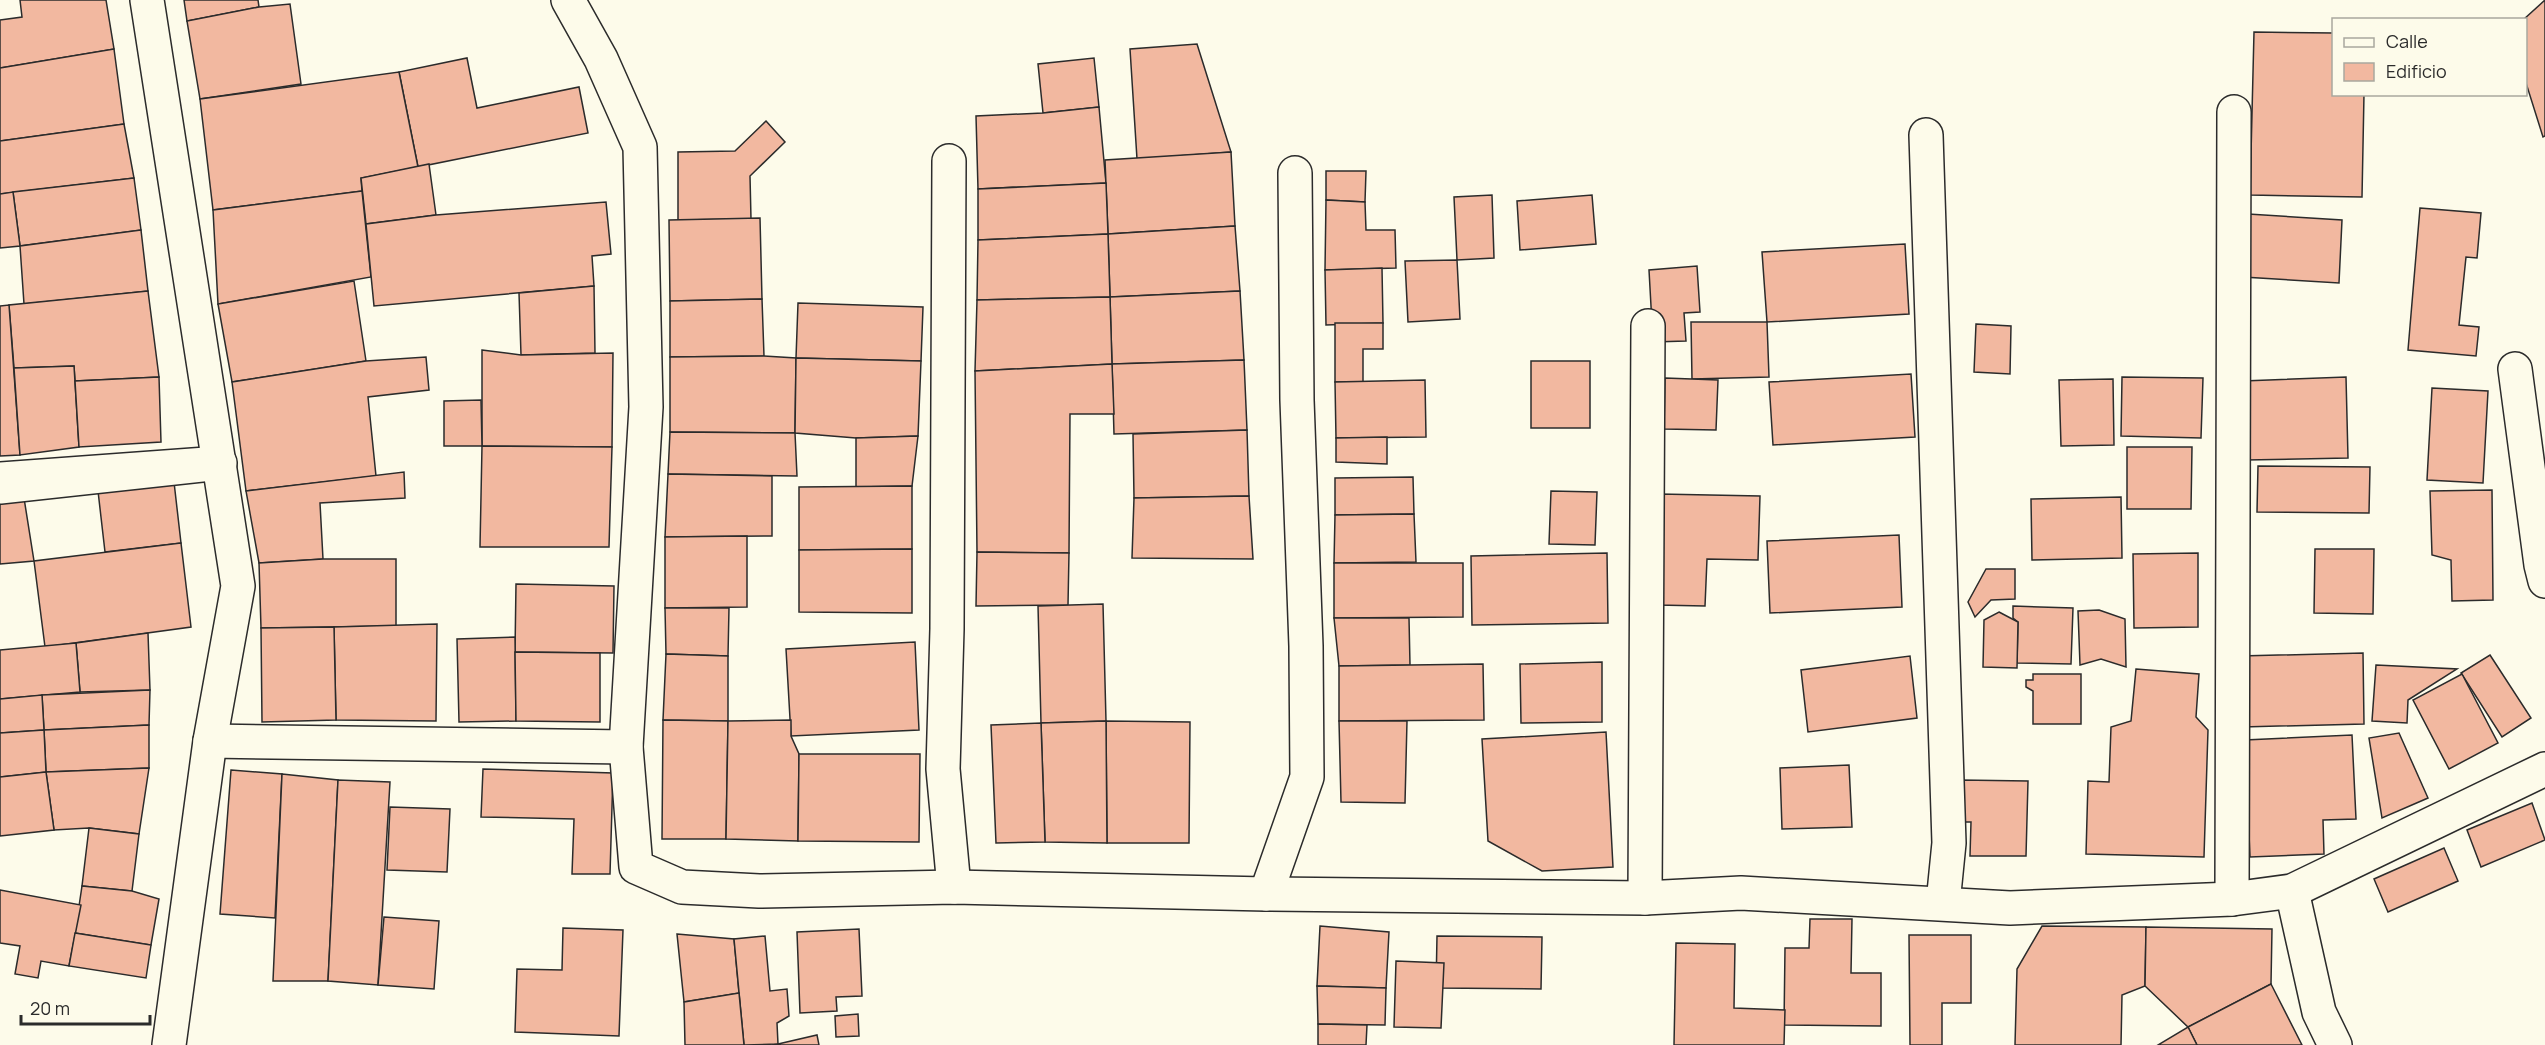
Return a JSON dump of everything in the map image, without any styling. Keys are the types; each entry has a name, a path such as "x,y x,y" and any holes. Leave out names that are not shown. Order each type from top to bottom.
{"street":[{"path":"147,0 238,586 210,741 169,1045"},
{"path":"568,0 601,59 640,147 646,408 626,747 636,867 682,887 759,891 954,887 1266,894 1645,898 1741,893 2010,908 2232,899 2292,891 2545,769"},
{"path":"2232,899 2234,112"},
{"path":"1926,135 1949,843 1943,903"},
{"path":"950,161 944,769 954,887"},
{"path":"1266,894 1306,777 1306,646 1297,400 1294,173"},
{"path":"1645,898 1648,326"},
{"path":"2515,369 2545,581"},
{"path":"0,479 220,463"},
{"path":"0,486 220,463"},
{"path":"210,741 626,747"},
{"path":"2292,891 2319,1012 2336,1045"}],"building":[{"path":"20,0 106,0 114,49 0,68 0,20 22,17"},
{"path":"184,0 258,0 259,7 187,21"},
{"path":"2545,0 2545,136 2543,137 2527,86 2525,18"},
{"path":"290,4 301,84 200,99 187,21 259,7"},
{"path":"2254,32 2332,33 2332,96 2364,96 2362,197 2250,195"},
{"path":"1197,44 1231,152 1137,159 1130,49"},
{"path":"114,49 124,124 0,141 0,68"},
{"path":"467,58 477,108 579,87 588,133 418,167 399,72"},
{"path":"1094,58 1099,107 1043,113 1038,64"},
{"path":"399,72 418,167 361,178 362,191 213,210 200,99"},
{"path":"1099,107 1106,183 978,189 976,116 1043,113"},
{"path":"766,121 785,142 750,176 751,219 678,220 678,152 735,151"},
{"path":"124,124 134,178 0,194 0,141"},
{"path":"1231,152 1235,226 1108,234 1105,160"},
{"path":"429,164 436,215 366,224 361,178"},
{"path":"1326,171 1366,171 1365,202 1326,200"},
{"path":"134,178 141,230 20,246 13,192"},
{"path":"1106,183 1108,234 978,240 978,189"},
{"path":"362,191 371,277 218,304 213,210"},
{"path":"13,192 20,246 0,248 0,194"},
{"path":"1492,195 1494,258 1457,260 1454,197"},
{"path":"1592,195 1596,244 1520,250 1517,201"},
{"path":"1326,200 1365,202 1366,230 1395,230 1396,268 1325,270"},
{"path":"606,202 611,254 592,256 594,286 374,306 366,224 436,215"},
{"path":"2420,208 2481,213 2477,258 2466,257 2459,325 2479,327 2476,356 2408,350"},
{"path":"2248,214 2342,220 2339,283 2243,277"},
{"path":"760,218 762,299 670,301 669,220"},
{"path":"1235,226 1240,291 1110,297 1108,234"},
{"path":"141,230 148,291 24,304 20,246"},
{"path":"1108,234 1110,297 977,300 978,240"},
{"path":"1905,244 1909,314 1767,322 1762,252"},
{"path":"1457,260 1460,319 1408,322 1405,261"},
{"path":"1697,266 1700,312 1684,313 1686,341 1653,342 1649,270"},
{"path":"1382,268 1383,323 1326,325 1325,270"},
{"path":"354,281 366,361 232,382 218,304"},
{"path":"594,286 595,353 521,355 519,293"},
{"path":"148,291 159,377 75,381 74,366 14,368 9,305"},
{"path":"1240,291 1244,360 1112,364 1110,297"},
{"path":"1110,297 1112,364 975,371 977,300"},
{"path":"762,299 764,356 670,357 670,301"},
{"path":"798,303 923,307 921,361 796,358"},
{"path":"9,305 20,455 0,456 0,306"},
{"path":"1691,322 1767,322 1769,377 1692,379"},
{"path":"1335,323 1383,323 1383,349 1363,349 1363,382 1335,382"},
{"path":"1976,324 2011,326 2010,374 1974,372"},
{"path":"482,350 521,355 613,353 612,447 482,446"},
{"path":"426,357 429,390 368,397 376,476 246,491 232,382 366,361"},
{"path":"670,357 796,358 795,433 670,432"},
{"path":"796,358 921,361 918,436 856,438 795,433"},
{"path":"1244,360 1247,430 1114,434 1112,364"},
{"path":"1531,361 1590,361 1590,428 1531,428"},
{"path":"1112,364 1114,414 1070,414 1069,553 977,552 975,371"},
{"path":"74,366 79,447 20,455 14,368"},
{"path":"1911,374 1915,437 1773,445 1769,382"},
{"path":"159,377 161,442 79,447 75,381"},
{"path":"2122,377 2203,378 2201,438 2121,436"},
{"path":"2346,377 2348,458 2246,460 2243,381"},
{"path":"1665,378 1718,380 1716,430 1664,429"},
{"path":"2113,379 2114,445 2061,446 2059,380"},
{"path":"1425,380 1426,437 1336,438 1335,382"},
{"path":"2432,388 2488,391 2483,483 2427,480"},
{"path":"481,400 482,446 444,446 444,401"},
{"path":"1247,430 1249,496 1134,498 1133,434"},
{"path":"670,432 795,433 797,476 668,474"},
{"path":"918,436 912,486 856,487 856,438"},
{"path":"1387,437 1387,464 1336,462 1336,438"},
{"path":"482,446 612,447 609,547 480,547"},
{"path":"2127,447 2192,447 2191,509 2127,509"},
{"path":"2258,466 2370,467 2369,513 2257,512"},
{"path":"404,472 405,498 320,503 323,559 259,563 246,491"},
{"path":"668,474 772,476 772,536 665,537"},
{"path":"1413,477 1414,514 1335,515 1335,478"},
{"path":"174,482 181,543 105,552 98,491"},
{"path":"912,486 912,549 799,550 799,487"},
{"path":"2492,490 2493,600 2452,601 2451,560 2432,555 2430,491"},
{"path":"1551,491 1597,492 1595,545 1549,544"},
{"path":"1659,494 1760,496 1758,560 1707,559 1705,606 1657,605"},
{"path":"1249,496 1253,559 1132,558 1134,498"},
{"path":"2121,497 2122,558 2032,560 2031,499"},
{"path":"24,498 34,561 0,564 0,501"},
{"path":"1414,514 1416,562 1334,563 1335,515"},
{"path":"1899,535 1902,607 1770,613 1767,541"},
{"path":"747,536 747,607 665,608 665,537"},
{"path":"181,543 191,627 45,647 34,561"},
{"path":"912,549 912,613 799,612 799,550"},
{"path":"2315,549 2374,549 2373,614 2314,613"},
{"path":"977,552 1069,553 1068,605 976,606"},
{"path":"1607,553 1608,623 1472,625 1471,556"},
{"path":"2198,553 2198,627 2134,628 2133,554"},
{"path":"323,559 396,559 396,626 261,628 259,563"},
{"path":"1334,563 1463,563 1463,617 1334,618"},
{"path":"1986,569 2015,569 2015,599 1991,600 1975,617 1968,602"},
{"path":"516,584 614,586 613,653 515,652"},
{"path":"1103,604 1106,721 1041,723 1038,606"},
{"path":"2013,606 2073,608 2071,664 2017,663 2018,622 2013,618"},
{"path":"665,608 729,608 728,656 666,654"},
{"path":"2099,610 2125,619 2126,667 2101,659 2080,665 2078,611"},
{"path":"1999,612 2018,622 2017,668 1983,667 1984,620"},
{"path":"1334,618 1409,618 1410,665 1339,666"},
{"path":"437,624 436,721 336,720 334,627"},
{"path":"334,627 336,720 262,722 261,628"},
{"path":"148,633 150,690 80,692 76,643"},
{"path":"515,637 516,721 459,722 457,639"},
{"path":"915,642 919,730 791,736 786,649"},
{"path":"76,643 80,692 0,699 0,650"},
{"path":"515,652 600,653 600,722 516,721"},
{"path":"2363,653 2364,724 2242,727 2240,656"},
{"path":"666,654 728,656 728,721 663,720"},
{"path":"2490,655 2531,718 2502,737 2461,673"},
{"path":"1910,656 1917,718 1808,732 1801,670"},
{"path":"1602,662 1602,722 1521,723 1520,664"},
{"path":"1483,664 1484,720 1339,721 1339,666"},
{"path":"2376,665 2457,669 2408,700 2407,723 2372,721"},
{"path":"2136,669 2199,674 2196,717 2208,730 2204,857 2086,854 2088,781 2109,782 2111,727 2131,721"},
{"path":"2033,674 2081,674 2081,724 2033,724 2033,691 2026,687 2026,680 2033,680"},
{"path":"2462,674 2498,743 2449,769 2413,700"},
{"path":"150,690 149,725 44,730 42,695"},
{"path":"42,695 44,730 0,733 0,699"},
{"path":"663,720 728,721 726,839 662,839"},
{"path":"791,720 791,736 799,754 798,841 726,839 728,721"},
{"path":"1106,721 1190,722 1189,843 1107,843"},
{"path":"1106,721 1107,843 1045,842 1041,723"},
{"path":"1339,721 1407,721 1405,803 1341,802"},
{"path":"1041,723 1045,842 996,843 991,725"},
{"path":"149,725 149,768 46,772 44,730"},
{"path":"44,730 46,772 0,777 0,733"},
{"path":"1606,732 1613,867 1542,871 1488,841 1482,739"},
{"path":"2399,733 2428,798 2382,818 2369,738"},
{"path":"2352,735 2356,819 2323,820 2324,854 2250,857 2245,740"},
{"path":"799,754 920,754 919,842 798,841"},
{"path":"1849,765 1852,827 1782,829 1780,768"},
{"path":"149,768 139,834 89,828 54,830 46,772"},
{"path":"483,769 613,773 610,874 572,874 574,819 481,817"},
{"path":"231,770 282,774 275,918 220,914"},
{"path":"46,772 54,830 0,836 0,777"},
{"path":"282,774 338,780 328,981 273,981"},
{"path":"338,780 390,782 378,985 328,981"},
{"path":"1960,780 2028,781 2026,856 1970,856 1971,822 1960,822"},
{"path":"2532,803 2545,840 2481,867 2467,830"},
{"path":"390,807 450,809 447,872 387,870"},
{"path":"89,828 139,834 132,891 82,886"},
{"path":"2444,848 2458,881 2388,912 2374,879"},
{"path":"82,886 132,891 159,899 151,945 75,933"},
{"path":"0,890 81,905 69,966 41,961 38,978 15,974 20,946 0,943"},
{"path":"384,917 439,921 434,989 378,985"},
{"path":"1810,919 1852,919 1851,973 1881,973 1881,1026 1784,1025 1785,948 1809,948"},
{"path":"1320,926 1389,932 1386,988 1317,986"},
{"path":"2042,926 2146,927 2145,986 2122,995 2121,1045 2015,1045 2017,969"},
{"path":"2146,927 2272,929 2271,984 2188,1027 2145,986"},
{"path":"563,928 623,930 619,1036 515,1032 517,969 562,970"},
{"path":"859,929 862,996 836,997 837,1011 800,1013 797,932"},
{"path":"75,933 151,945 146,978 69,966"},
{"path":"677,934 734,939 739,993 684,1002"},
{"path":"1909,935 1971,935 1971,1003 1942,1003 1942,1045 1910,1045"},
{"path":"765,936 770,991 787,989 789,1016 777,1023 778,1044 744,1045 734,939"},
{"path":"1437,936 1542,937 1541,989 1436,988"},
{"path":"1676,943 1735,944 1734,1008 1785,1010 1784,1045 1674,1045"},
{"path":"1396,961 1444,963 1441,1028 1394,1027"},
{"path":"2271,984 2302,1045 2197,1045 2188,1027"},
{"path":"1317,986 1386,988 1385,1025 1318,1024"},
{"path":"739,993 744,1045 685,1045 684,1002"},
{"path":"858,1014 859,1036 836,1037 835,1016"},
{"path":"1318,1024 1367,1025 1366,1045 1318,1045"},
{"path":"2188,1027 2197,1045 2158,1045"},
{"path":"817,1035 819,1045 772,1045 778,1044"}]}
